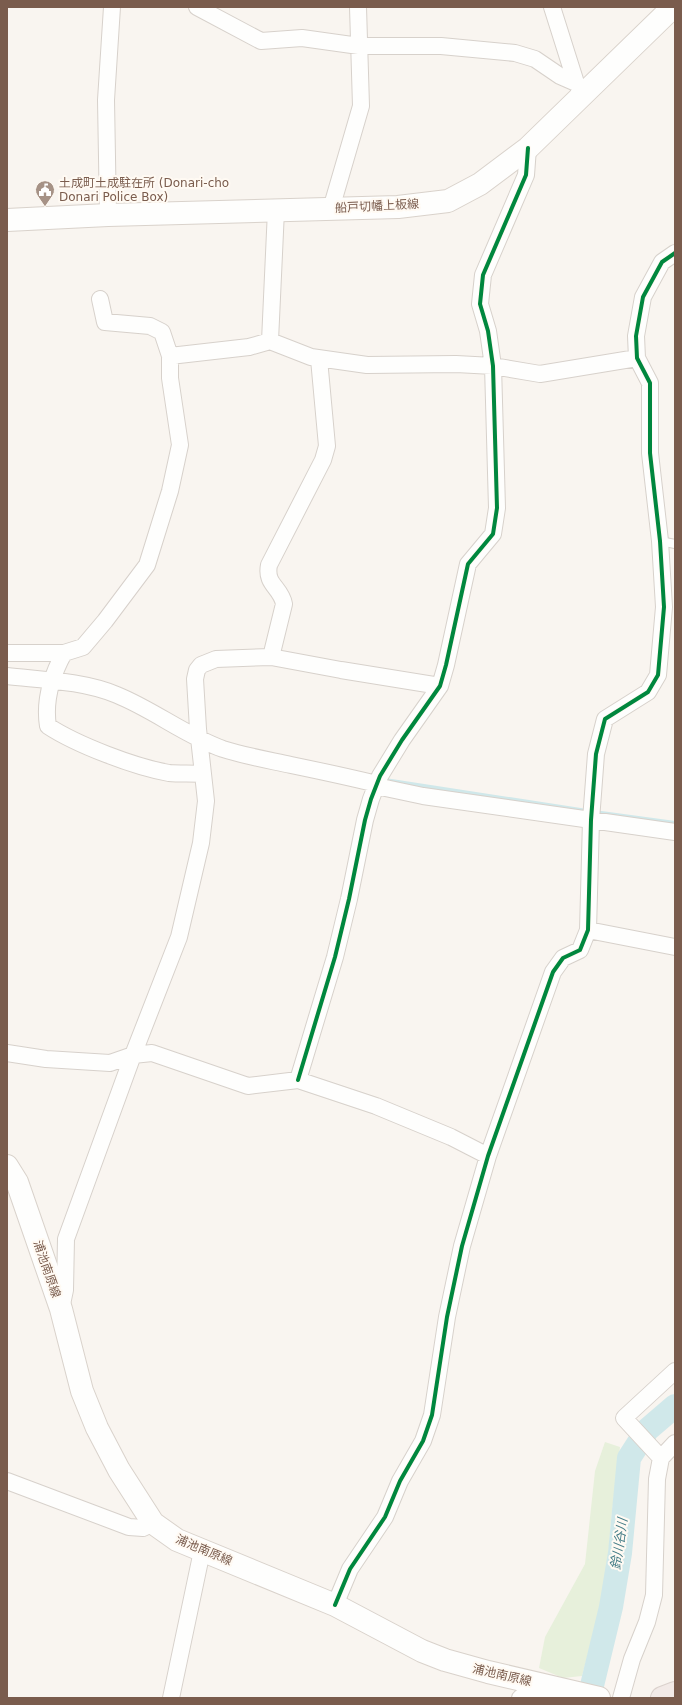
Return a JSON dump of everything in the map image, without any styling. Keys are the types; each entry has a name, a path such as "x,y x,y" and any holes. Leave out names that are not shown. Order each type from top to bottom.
{"highway":[{"path":"662,1698 675,1693"}],"main road":[{"name":"船戸切幡上板線","path":"7,220 108,215 398,207 448,201 480,184 528,148 579,89 673,7"},
{"name":"浦池南原線","path":"7,1166 17,1182 61,1309 82,1391 97,1428 119,1470 153,1523 177,1540 335,1605 422,1651 445,1660 488,1672 540,1691 570,1692 599,1698"}],"street":[{"path":"108,215 106,100 112,7"},
{"path":"197,7 261,41 302,38 359,46 441,46 515,53 535,59 579,89"},
{"path":"331,209 361,106 358,7"},
{"path":"552,7 579,89"},
{"path":"298,1080 335,957 349,899 365,820 378,782 402,740 440,686 468,564 493,534 497,508 493,366 488,331 480,304 483,275 526,174 528,148"},
{"path":"270,341 276,210"},
{"path":"335,1605 350,1569 385,1517 400,1481 423,1441 432,1415 447,1317 460,1253 488,1156 553,972 563,958 580,950 588,930 591,815 596,754 605,719 648,692 658,675 668,543 650,453 650,383 637,358 636,336 643,297 662,262 675,253"},
{"path":"7,654 64,653 83,646 148,565 170,491 180,445 170,378 170,356 162,332 150,326 106,322 100,299"},
{"path":"170,356 249,347 270,341 319,359 367,365 456,364 493,366 540,374 637,358"},
{"path":"271,657 284,604 283,598 269,578 269,565 323,460 327,446 319,359"},
{"path":"64,653 53,677 46,714 48,726 64,736 140,765 169,773 203,774"},
{"path":"61,1309 65,1290 66,1239 133,1055 179,937 201,843 206,800 198,734 195,680 197,670 201,665 216,659 236,657 271,657 440,686"},
{"path":"7,676 53,677 98,688 147,709 223,748 255,757 378,782 423,796 591,815 675,832"},
{"path":"588,930 675,947"},
{"path":"7,1053 46,1059 110,1063 133,1055 152,1053 248,1086 298,1080 376,1106 451,1137 488,1156"},
{"path":"621,1698 632,1659 647,1622 654,1596 657,1453 624,1418 675,1371"},
{"path":"657,1453 675,1443"},
{"path":"7,1481 129,1526 143,1528 153,1523"},
{"path":"171,1698 202,1551"},
{"path":"520,1698 540,1691"}],"green space":[{"path":"605,1442 620,1447 611,1520 606,1586 582,1676 563,1678 539,1668 545,1637 585,1564 595,1471"}],"waterway":[{"path":"385,780 587,811"},
{"path":"594,812 675,823"},
{"name":"鈴川谷川","path":"589,1698 611,1607 620,1553 629,1458 647,1430 675,1406"}],"cycle path":[{"path":"298,1080 335,957 371,799 380,776 402,740 440,686 468,564 493,534 497,508 493,366 488,331 480,304 483,275 526,175 528,148"},
{"path":"335,1605 350,1569 385,1517 400,1481 423,1441 432,1415 447,1317 462,1246 488,1156 553,972 563,958 580,950 588,930 591,820 596,754 605,719 648,692 658,675 664,607 660,541 650,453 650,383 637,358 636,336 643,297 662,262 675,253"}],"place":[{"name":"土成町土成駐在所 (Donari-cho Donari Police Box)","path":"45,207"}]}
